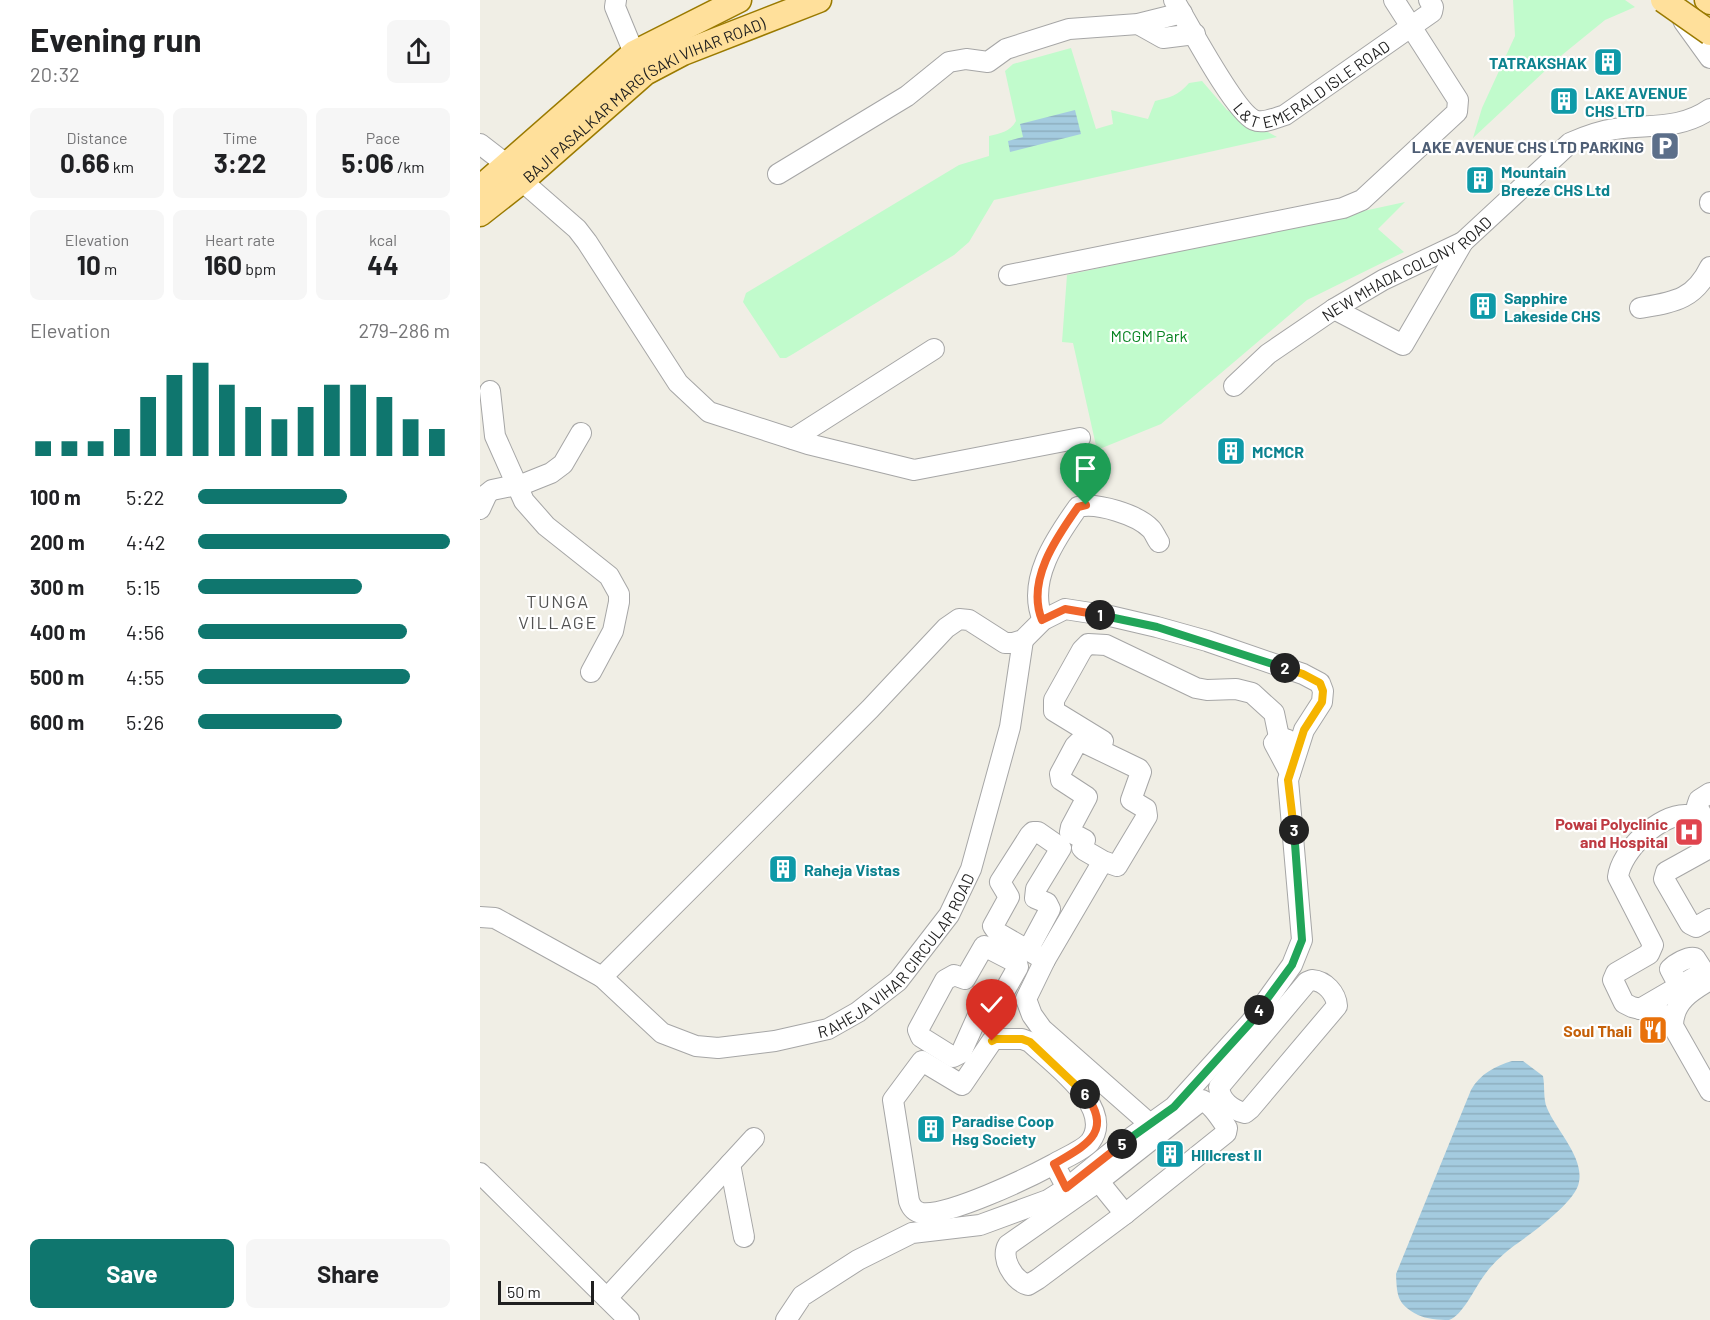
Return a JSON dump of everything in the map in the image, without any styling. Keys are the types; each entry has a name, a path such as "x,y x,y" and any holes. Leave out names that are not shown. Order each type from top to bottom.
{"main road":[{"name":"BAJI PASALKAR MARG (SAKI VIHAR ROAD)","path":"480,214 514,173 634,53 739,0"},
{"path":"1664,0 1710,33"},
{"name":"BAJI PASALKAR MARG (SAKI VIHAR ROAD)","path":"480,188 514,173 645,73 683,53 803,3"}],"street":[{"path":"1009,274 1343,208 1362,200 1459,108 1458,100 1405,32 1394,0"},
{"path":"1405,32 1432,12 1433,7 1429,0"},
{"path":"1674,0 1684,22 1710,58"},
{"path":"616,3 634,53"},
{"path":"778,174 907,96 950,62 966,59 988,63 1006,49 1069,29 1138,24 1178,7"},
{"name":"L&T EMERALD ISLE ROAD","path":"1178,7 1233,99 1247,116 1256,121 1268,121 1285,115 1405,32"},
{"path":"1138,24 1163,38 1195,34"},
{"name":"NEW MHADA COLONY ROAD","path":"1234,387 1268,354 1334,309 1383,280 1463,242 1570,144 1592,134 1614,129 1663,126 1696,119 1710,109"},
{"path":"480,144 577,229 678,383 709,412 793,439 914,470 1080,438"},
{"path":"1334,309 1403,345 1463,242"},
{"path":"1640,308 1677,302 1695,290 1710,267"},
{"path":"793,439 934,350"},
{"path":"490,391 495,436 524,501 546,526 609,576 619,594 614,631 591,672"},
{"path":"482,498 492,490 518,485 551,473 563,464 581,433"},
{"path":"1042,620 1036,598 1044,562 1078,507 1096,505 1130,517 1151,529 1159,542"},
{"path":"602,977 870,709 946,628 959,619 969,620 1005,643 1023,640 1042,620 1065,609 1110,616 1207,641 1303,674 1320,683 1323,691 1322,702 1304,730 1288,780 1302,940 1292,965 1257,1028 1219,1087 1221,1096 1227,1104 1239,1112 1245,1113 1250,1109 1337,1006 1334,993 1317,980 1307,982 1257,1028 1174,1107 1094,1175 1008,1245 1006,1258 1020,1281 1028,1285 1125,1214 1226,1133 1227,1128 1207,1102 1202,1100 1197,1103 1094,1175 1066,1188 1048,1200 980,1225 912,1233 858,1260 801,1296 786,1320"},
{"name":"RAHEJA VIHAR CIRCULAR ROAD","path":"480,916 495,918 602,977 662,1033 696,1046 718,1048 775,1041 828,1029 858,1012 898,981 949,915 971,869 1010,727 1023,640"},
{"path":"1109,745 1054,711 1054,700 1082,650 1088,644 1106,645 1196,688 1236,689 1252,693 1274,713 1279,737"},
{"path":"1279,737 1298,746"},
{"path":"1279,737 1274,746 1290,773"},
{"path":"1079,742 1139,769 1141,772 1131,800 1146,809 1147,816 1117,866 1103,861 1084,850 1082,848 1085,840 1070,832 1087,796 1061,780 1060,774 1079,742"},
{"path":"1710,793 1699,800 1697,806 1710,829"},
{"path":"1673,1017 1624,1003 1613,980 1616,973 1649,954 1653,945 1618,877 1619,867 1628,851 1651,830 1679,814 1686,815 1705,847 1704,851 1666,872 1664,879 1690,924 1696,927 1710,919"},
{"path":"1037,955 998,933 993,926 1009,897 1000,882 1033,832 1038,832 1061,848 1036,889 1035,898 1047,903 1050,909 1026,999 1032,1015 1042,1029 1151,1125"},
{"path":"1037,955 1103,861"},
{"path":"984,946 1017,963 1018,967 1007,986 996,1006 979,1013 961,1053 953,1057 921,1037 918,1030 945,980 954,975 964,979 984,946"},
{"path":"1640,1009 1679,986 1708,973"},
{"path":"1708,973 1678,1005 1673,1017 1673,1026 1710,1091"},
{"path":"1007,986 1026,999"},
{"path":"1022,1039 1030,1042 1084,1094 1096,1115 1096,1131 1089,1143 1054,1164 1021,1182 954,1207 922,1213 916,1211 909,1201 893,1100 922,1061 962,1085 992,1041 1022,1039"},
{"path":"607,1298 754,1138"},
{"path":"730,1164 744,1237"},
{"path":"1054,1164 1066,1188"},
{"path":"480,1173 629,1320"},
{"path":"1094,1175 1125,1214"}],"green space":[{"path":"1513,0 1625,0 1635,7 1605,20 1562,55 1473,138 1482,108 1515,36"},
{"path":"1071,48 1096,129 1113,124 1111,110 1148,119 1155,101 1174,95 1189,83 1202,81 1227,110 1277,137 994,200 969,242 954,255 793,354 780,358 743,302 746,293 959,165 989,156 989,136 1008,130 1016,121 1005,71 1013,64"},
{"name":"MCGM Park","path":"1405,202 1378,229 1404,252 1307,300 1161,424 1097,450 1073,343 1062,342 1067,275"}],"water":[{"path":"1075,110 1081,134 1010,152 1008,141 1023,137 1020,124"},
{"path":"1512,1061 1523,1061 1543,1076 1546,1104 1573,1153 1577,1163 1579,1182 1576,1190 1562,1208 1493,1264 1459,1313 1449,1320 1421,1316 1402,1303 1398,1294 1396,1274 1471,1090 1488,1071"}],"place":[{"name":"TATRAKSHAK","path":"1608,62"},
{"name":"LAKE AVENUE CHS LTD","path":"1564,101"},
{"name":"LAKE AVENUE CHS LTD PARKING","path":"1665,146"},
{"name":"Mountain Breeze CHS Ltd","path":"1480,180"},
{"name":"Sapphire Lakeside CHS","path":"1483,306"},
{"name":"MCMCR","path":"1231,451"},
{"name":"Powai Polyclinic and Hospital","path":"1689,832"},
{"name":"Raheja Vistas","path":"783,869"},
{"name":"Soul Thali","path":"1653,1030"},
{"name":"Paradise Coop Hsg Society","path":"931,1129"},
{"name":"HIllcrest II","path":"1170,1154"}],"district":[{"name":"TUNGA VILLAGE","path":"558,611"}],"route":[{"path":"992,1041 1022,1039 1030,1042 1090,1100 1096,1115 1096,1131 1089,1143 1054,1164 1066,1188 1174,1107 1251,1022 1292,965 1302,940 1288,780 1304,730 1322,702 1323,691 1320,683 1303,674 1207,641 1110,616 1065,609 1042,620 1036,598 1044,562 1078,507 1086,505"}]}
